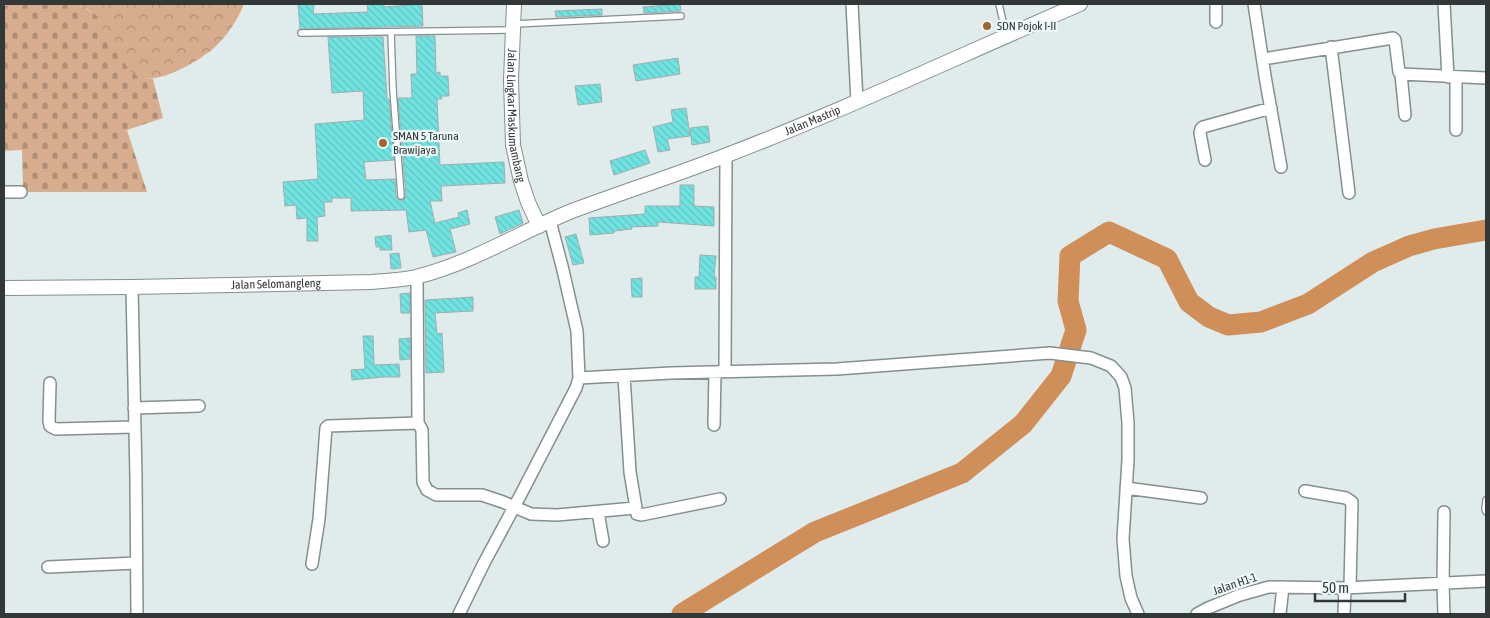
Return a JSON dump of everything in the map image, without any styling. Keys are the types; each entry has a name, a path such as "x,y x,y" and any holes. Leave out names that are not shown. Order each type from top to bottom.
{"street":[{"name":"Jalan Lingkar Maskumambang","path":"514,4 511,80 513,145 520,181 528,202 544,223"},
{"path":"852,4 856,102"},
{"name":"Jalan Mastrip","path":"544,223 623,192 726,156 856,102 1080,4"},
{"path":"1216,4 1216,22"},
{"path":"1254,4 1281,168"},
{"path":"1444,4 1456,130"},
{"path":"1263,59 1393,38 1395,40 1399,72 1401,74 1405,115"},
{"path":"1331,47 1348,193"},
{"path":"1401,74 1486,78"},
{"path":"1206,160 1200,133 1203,127 1270,108"},
{"path":"714,425 720,372 726,156"},
{"path":"4,192 21,192"},
{"path":"459,614 510,505 576,388 579,378 577,331 562,266 544,223"},
{"name":"Jalan Selomangleng","path":"4,288 132,287 396,280 417,276 455,264 502,245 544,223"},
{"path":"417,276 418,423 422,430 423,482 427,490 436,495 482,496 539,515 635,508"},
{"path":"132,287 136,478 136,614"},
{"path":"579,378 671,373 837,369 1050,353 1091,358 1111,366 1121,377 1125,388 1128,423 1123,539 1126,576 1131,598 1138,614"},
{"path":"624,376 630,472 637,514 641,516 720,499"},
{"path":"50,383 50,426 56,429 134,427"},
{"path":"134,408 199,406"},
{"path":"312,564 319,519 326,428 328,426 418,423"},
{"path":"1126,488 1201,498"},
{"path":"1305,491 1346,498 1352,502 1344,614"},
{"path":"598,512 602,541"},
{"path":"1444,512 1444,614"},
{"path":"48,567 136,563"},
{"name":"Jalan H1-1","path":"1197,614 1240,595 1269,587 1347,588 1486,581"},
{"path":"1280,614 1283,587"}],"lane":[{"path":"999,4 1006,35"},
{"path":"301,33 390,32 512,27 681,16"},
{"path":"390,32 401,196"},
{"path":"1486,500 1486,512"}],"green space":[{"path":"11,4 78,4 96,15 118,55 132,73 141,78 153,79 163,118 127,130 147,192 23,192 22,150 4,151 4,6"},
{"path":"78,4 244,4 231,28 214,48 186,67 162,77 150,79 140,78 126,68 118,57 97,17 91,11"}],"building":[{"path":"298,4 314,4 313,14 368,12 367,4 384,4 384,7 422,4 423,26 300,29"},
{"path":"680,4 681,11 644,13 643,7"},
{"path":"602,9 602,15 556,17 555,11"},
{"path":"416,36 435,36 436,73 440,72 440,76 448,76 449,96 441,96 442,99 437,99 440,165 504,162 505,183 441,186 442,201 430,201 435,223 459,217 458,213 467,210 470,224 450,229 456,252 433,257 426,230 409,232 406,210 351,211 351,198 332,198 332,202 324,202 325,216 317,217 318,241 307,241 307,218 297,219 296,205 285,206 283,182 318,179 315,124 364,120 363,91 332,93 328,37 383,37 394,160 364,162 366,180 395,179 396,197 401,201 406,196 398,98 412,98 411,74 417,74"},
{"path":"678,58 680,74 636,81 633,65"},
{"path":"600,84 602,102 578,105 575,86"},
{"path":"686,108 690,136 667,139 670,150 658,152 653,127 673,122 671,110"},
{"path":"708,126 710,142 692,145 690,128"},
{"path":"645,150 650,163 614,175 610,161"},
{"path":"680,185 694,185 694,206 714,207 714,226 658,222 658,226 631,227 632,229 614,231 614,233 590,235 589,218 645,214 645,206 680,206"},
{"path":"519,210 523,223 500,234 495,217"},
{"path":"576,234 584,263 573,265 565,237"},
{"path":"391,235 392,250 380,250 380,247 376,247 375,237"},
{"path":"399,253 401,268 391,269 390,254"},
{"path":"700,255 716,256 714,277 716,277 716,289 695,289 695,277 699,277"},
{"path":"642,278 642,297 632,297 631,279"},
{"path":"410,293 410,313 401,313 400,294"},
{"path":"473,297 473,311 435,313 437,334 442,333 444,372 426,373 425,300"},
{"path":"363,336 373,336 374,365 399,364 400,377 352,380 351,370 365,369"},
{"path":"410,338 410,359 400,360 399,339"}],"waterway":[{"path":"682,614 815,532 962,473 1023,424 1061,376 1076,330 1068,301 1070,256 1109,232 1167,259 1189,302 1209,317 1228,325 1261,322 1308,304 1373,262 1409,246 1434,239 1486,230"}],"place":[{"name":"SDN Pojok I-II","path":"987,26"},
{"name":"SMAN 5 Taruna Brawijaya","path":"383,143"}]}
